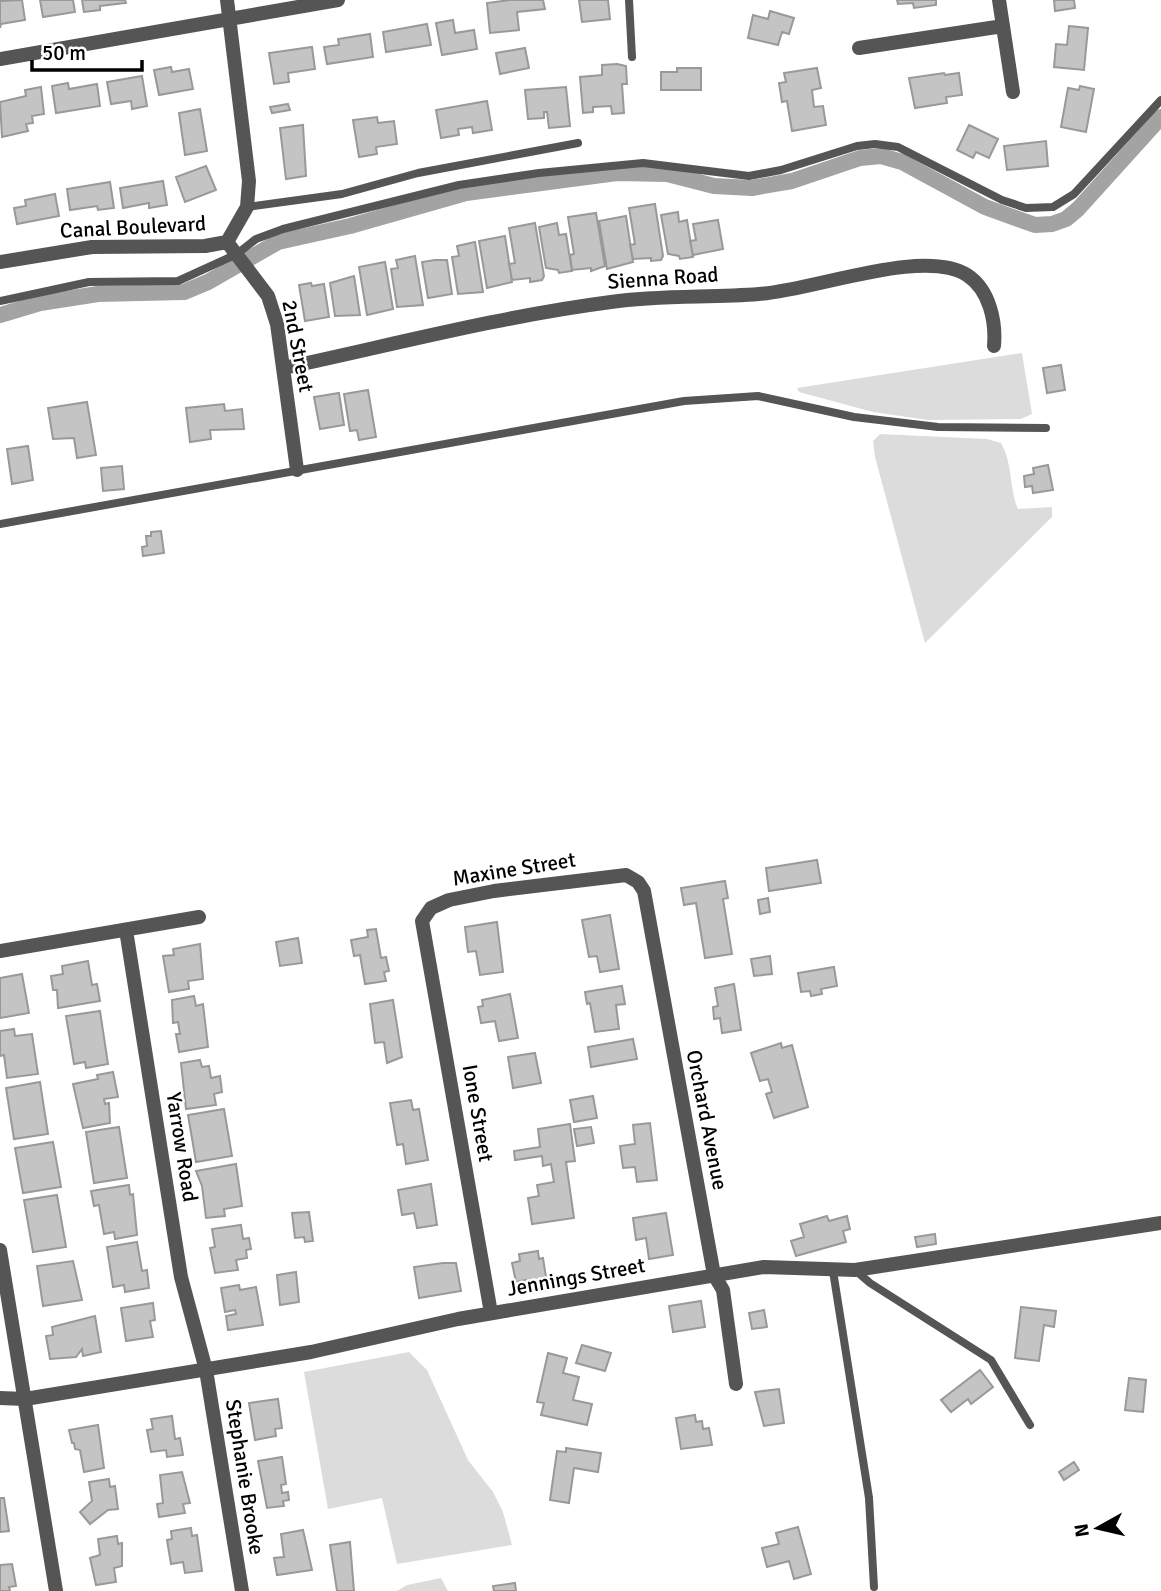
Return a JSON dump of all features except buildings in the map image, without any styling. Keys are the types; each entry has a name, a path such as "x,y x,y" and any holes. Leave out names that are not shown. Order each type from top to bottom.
{"street":[{"path":"227,0 248,158 247,207"},
{"path":"0,59 338,0"},
{"path":"999,0 1013,92"},
{"path":"859,48 1003,26"},
{"name":"Canal Boulevard","path":"0,262 92,247 205,246 227,242 247,207"},
{"name":"2nd Street","path":"227,242 268,296 277,324 297,470"},
{"name":"Sienna Road","path":"284,368 611,302 702,294 759,294 915,265 943,267 967,275 981,289 994,322 994,346"},
{"name":"Maxine Street","path":"422,921 432,908 449,900 494,891 621,875"},
{"name":"Orchard Avenue","path":"621,875 636,880 643,891 715,1275 723,1290 736,1384"},
{"path":"0,951 199,917"},
{"name":"Ione Street","path":"422,921 491,1313"},
{"name":"Yarrow Road","path":"126,930 181,1278 206,1370"},
{"name":"Jennings Street","path":"0,1398 25,1399 311,1352 491,1313 764,1267 855,1270 1161,1223"},
{"path":"0,1250 56,1591"},
{"name":"Stephanie Brooke","path":"206,1370 242,1591"}],"lane":[{"path":"629,0 632,57"},
{"path":"0,301 89,282 178,281 238,255 256,239 282,229 459,185 539,173 643,163 749,176 781,170 857,146 875,144 898,147 1002,200 1026,208 1053,207 1074,194 1161,100"},
{"path":"247,207 342,194 418,173 578,143"},
{"path":"0,524 684,401 758,396 854,417 938,427 1046,428"},
{"path":"855,1270 870,1283 991,1360 1030,1425"},
{"path":"833,1271 869,1498 874,1587"}],"shaded area":[{"path":"1022,353 1032,414 1021,419 928,420 873,412 799,392 797,388"},
{"path":"880,434 987,439 1001,443 1018,509 1052,507 1052,517 925,643 875,457 873,441"},
{"path":"409,1352 427,1370 468,1460 493,1492 503,1512 512,1545 397,1564 382,1498 328,1509 304,1372"},
{"path":"441,1578 448,1591 397,1591 407,1585"}],"waterway":[{"path":"0,315 40,303 98,294 184,292 208,282 278,242 350,226 466,193 617,173 667,174 714,186 752,188 792,181 860,158 881,156 902,162 985,207 1035,225 1052,224 1066,219 1078,209 1161,117"}]}
